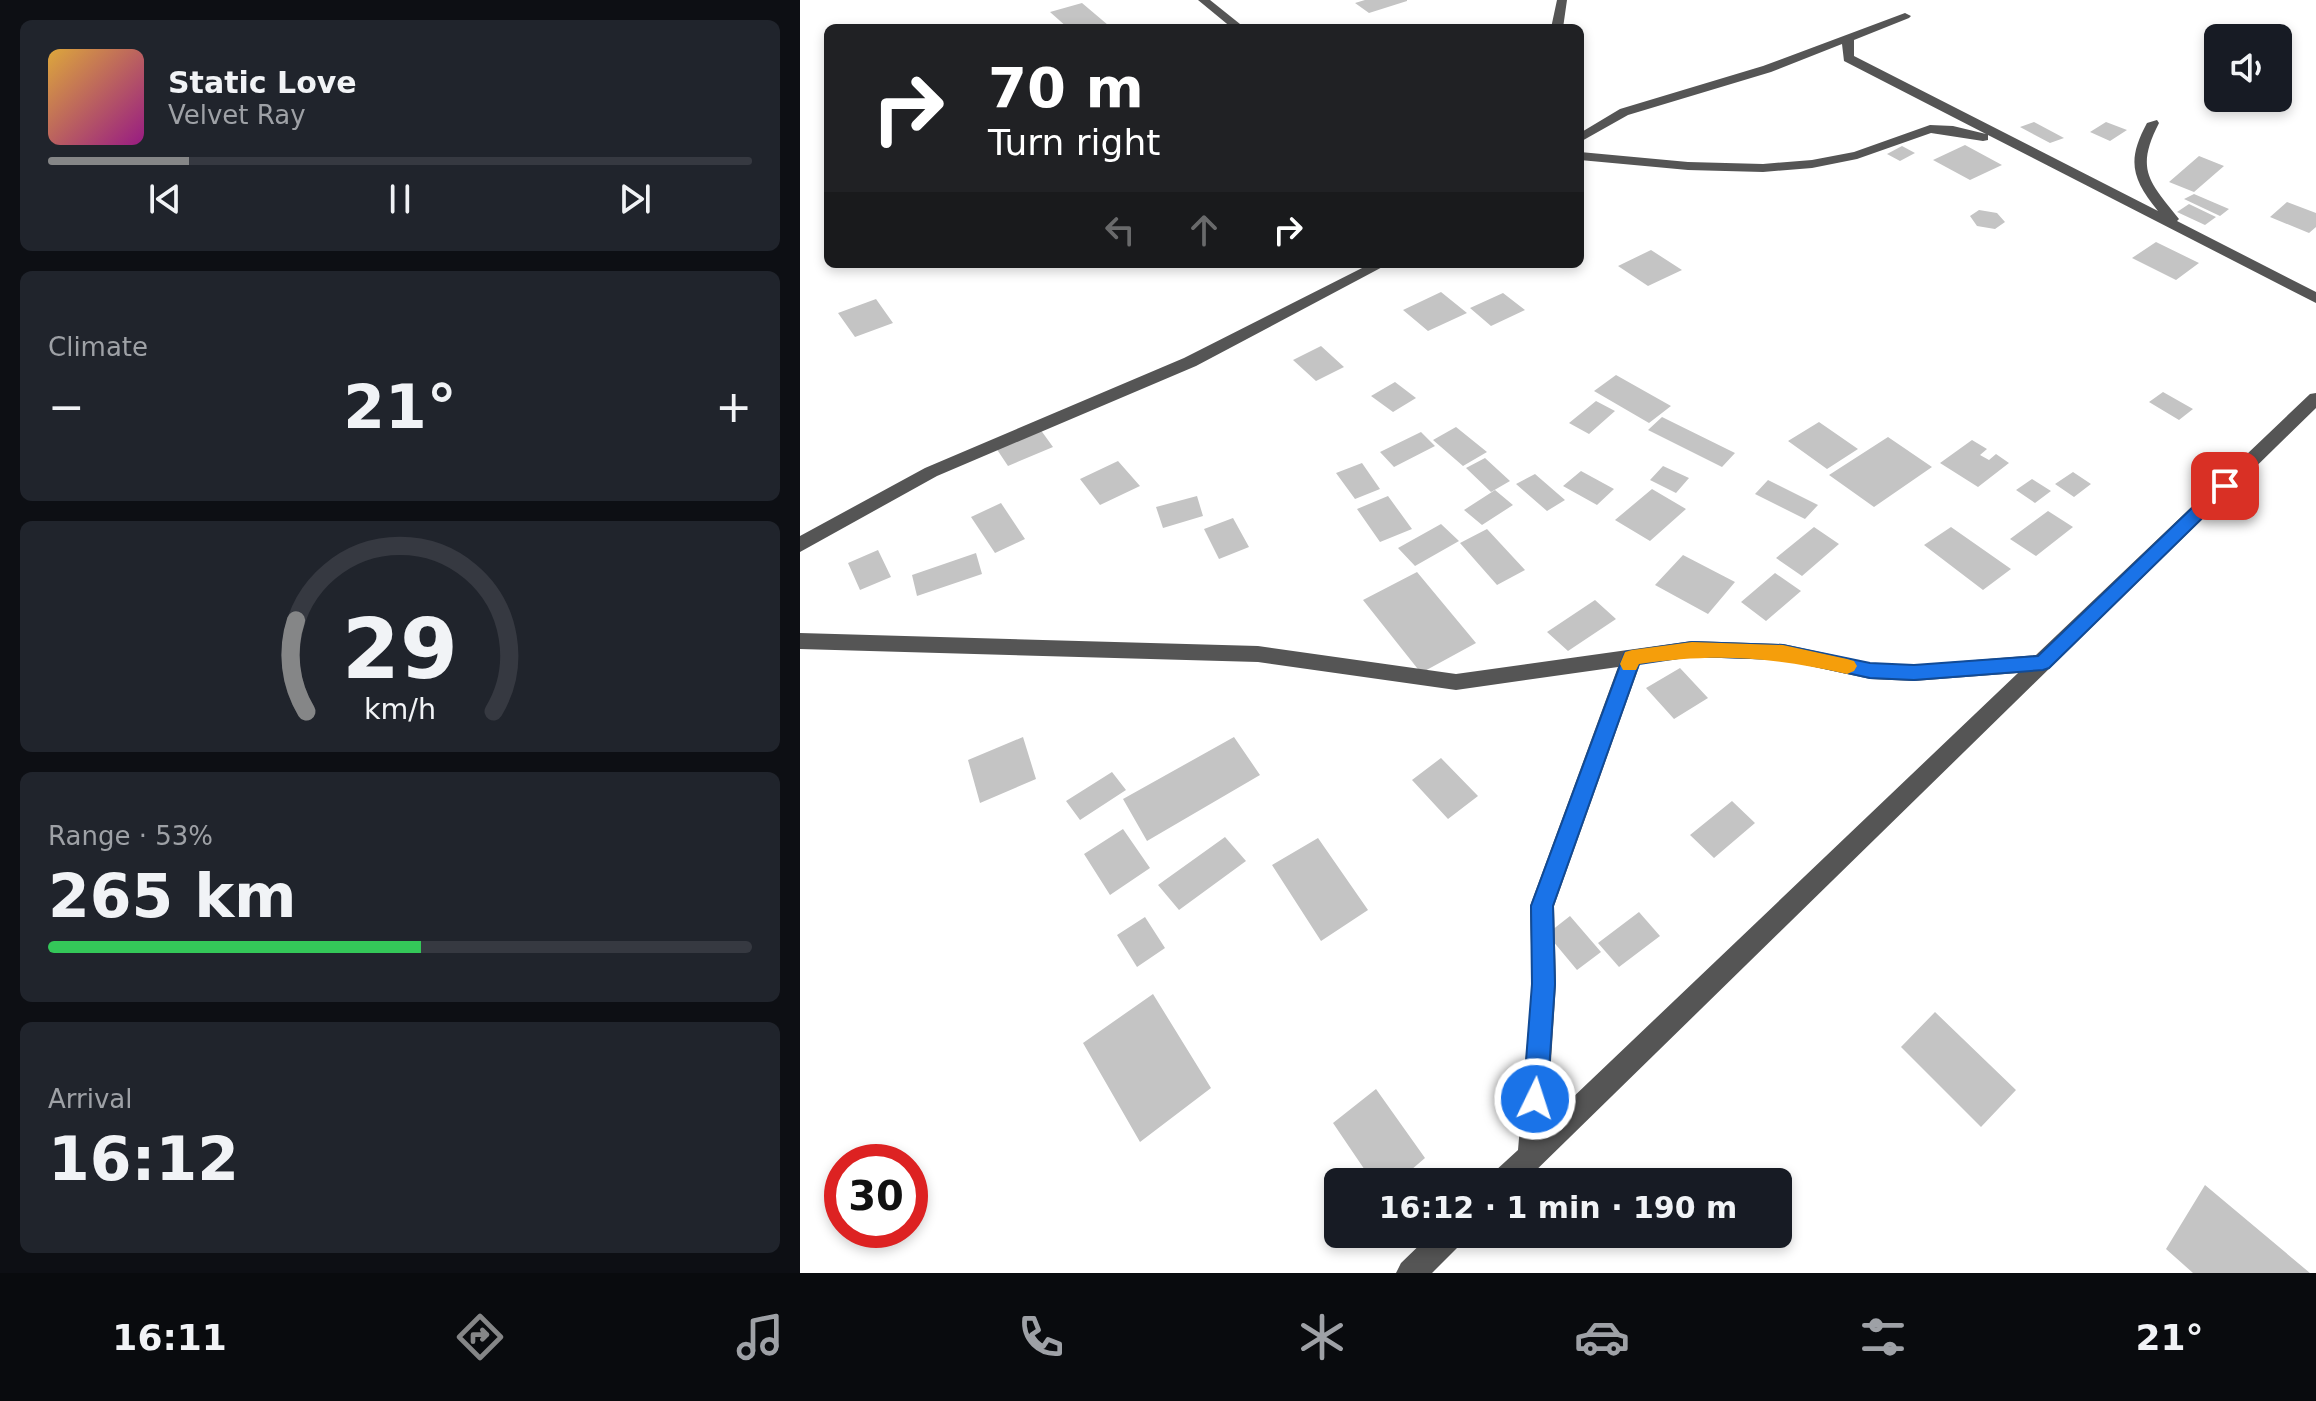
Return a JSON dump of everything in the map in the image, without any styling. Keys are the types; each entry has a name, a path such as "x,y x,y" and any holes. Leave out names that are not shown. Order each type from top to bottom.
{"street":[{"path":"1203,0 1234,24"},
{"path":"1558,24 1562,0"},
{"path":"1584,136 1624,112 1848,40 1905,16"},
{"path":"1848,40 1848,58 2010,144 2316,298"},
{"path":"2153,123 2139,149 2140,165 2148,188 2180,227"},
{"path":"1584,156 1674,165 1763,168 1812,164 1857,155 1930,129 1953,130 2010,144"},
{"path":"800,545 931,472 1190,362 1373,268"},
{"path":"1519,1168 2316,398"},
{"path":"800,641 1258,654 1456,682 1692,649 1783,652 1870,671 1914,673 2043,663"},
{"path":"1531,1156 1544,984 1542,906 1632,658"},
{"path":"1411,1273 1437,1248"}],"building":[{"path":"1365,0 1407,1 1369,13 1355,3"},
{"path":"1082,3 1107,24 1064,24 1050,12"},
{"path":"2034,122 2064,138 2050,143 2020,127"},
{"path":"2106,122 2127,130 2110,141 2090,132"},
{"path":"1965,145 2002,165 1970,180 1933,160"},
{"path":"1902,146 1915,153 1900,161 1887,154"},
{"path":"2199,156 2224,166 2194,192 2169,182"},
{"path":"2194,194 2229,209 2220,216 2184,199"},
{"path":"2287,202 2316,213 2316,227 2309,233 2270,217"},
{"path":"2189,204 2216,217 2205,225 2177,212"},
{"path":"1979,210 1997,213 2005,222 1995,229 1977,226 1970,216"},
{"path":"2156,242 2199,263 2176,280 2132,258"},
{"path":"1651,250 1682,270 1648,286 1618,266"},
{"path":"1441,292 1467,313 1428,331 1403,310"},
{"path":"1503,293 1525,310 1491,326 1470,308"},
{"path":"876,299 893,323 855,337 838,313"},
{"path":"1321,346 1344,367 1316,381 1293,360"},
{"path":"1616,375 1671,406 1649,423 1594,391"},
{"path":"1395,382 1416,398 1393,412 1371,396"},
{"path":"2163,392 2193,409 2179,420 2149,402"},
{"path":"1596,401 1615,411 1589,434 1569,423"},
{"path":"1662,417 1735,453 1722,467 1648,430"},
{"path":"1819,422 1858,449 1827,469 1788,441"},
{"path":"1456,427 1487,452 1463,466 1433,440"},
{"path":"1040,429 1053,447 1008,466 996,448"},
{"path":"1421,432 1435,446 1394,467 1380,452"},
{"path":"1888,437 1932,467 1874,507 1829,475"},
{"path":"1972,440 1987,449 1980,455 1989,460 1996,454 2009,463 1978,487 1940,463"},
{"path":"1485,458 1510,481 1491,492 1466,468"},
{"path":"1118,461 1140,486 1100,505 1080,479"},
{"path":"1362,463 1380,489 1355,499 1336,473"},
{"path":"1663,466 1689,478 1676,493 1650,480"},
{"path":"1581,471 1614,489 1597,505 1563,486"},
{"path":"2073,472 2091,484 2074,497 2055,484"},
{"path":"1535,474 1565,500 1547,511 1516,484"},
{"path":"2032,479 2051,491 2035,503 2016,490"},
{"path":"1768,480 1818,505 1805,519 1755,494"},
{"path":"1652,489 1686,509 1650,541 1615,520"},
{"path":"1495,490 1513,505 1482,525 1464,510"},
{"path":"1197,496 1203,516 1163,528 1156,507"},
{"path":"1388,496 1412,529 1380,542 1357,509"},
{"path":"1001,503 1025,539 995,553 971,517"},
{"path":"2048,511 2073,527 2036,556 2010,539"},
{"path":"1233,518 1249,547 1219,559 1204,529"},
{"path":"1441,524 1459,541 1415,566 1398,548"},
{"path":"1814,527 1839,544 1802,576 1776,558"},
{"path":"1951,527 2011,569 1983,590 1924,545"},
{"path":"1487,529 1525,570 1497,585 1460,543"},
{"path":"878,550 891,577 860,590 848,563"},
{"path":"976,553 982,574 917,596 912,575"},
{"path":"1683,555 1735,582 1708,614 1655,585"},
{"path":"1417,572 1476,643 1421,673 1363,600"},
{"path":"1775,573 1801,591 1766,621 1741,602"},
{"path":"1595,600 1616,619 1568,651 1547,632"},
{"path":"1680,668 1708,698 1674,719 1646,688"},
{"path":"1023,737 1036,779 980,803 968,760"},
{"path":"1234,737 1260,775 1147,841 1123,799"},
{"path":"1441,758 1478,796 1448,819 1412,780"},
{"path":"1112,772 1126,790 1080,820 1066,801"},
{"path":"1732,801 1755,823 1714,858 1690,835"},
{"path":"1123,829 1150,868 1110,895 1084,854"},
{"path":"1225,837 1246,861 1179,910 1158,885"},
{"path":"1318,838 1368,910 1321,941 1272,865"},
{"path":"1639,912 1660,936 1619,967 1598,943"},
{"path":"1570,916 1601,952 1577,970 1547,934"},
{"path":"1145,917 1165,948 1137,967 1117,935"},
{"path":"1153,994 1211,1088 1140,1142 1083,1043"},
{"path":"1935,1012 2016,1090 1981,1127 1901,1047"},
{"path":"1376,1089 1425,1158 1413,1168 1364,1168 1333,1123"},
{"path":"2205,1185 2310,1273 2193,1273 2166,1249"}],"slow traffic":[{"path":"1629,664 1632,658 1692,649 1783,652 1847,666"}],"route":[{"path":"1535,1099 1544,984 1542,906 1632,658 1692,649 1783,652 1870,671 1914,673 2043,663 2225,486"}]}
